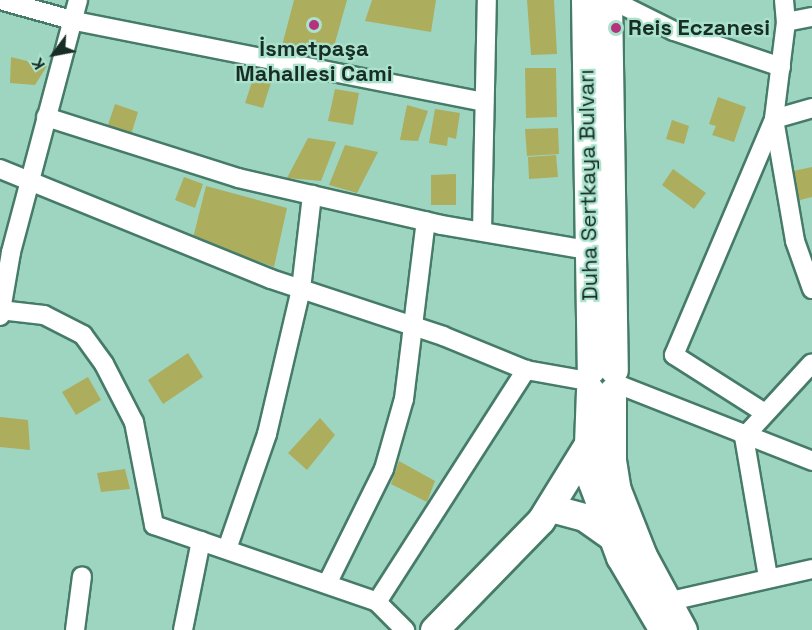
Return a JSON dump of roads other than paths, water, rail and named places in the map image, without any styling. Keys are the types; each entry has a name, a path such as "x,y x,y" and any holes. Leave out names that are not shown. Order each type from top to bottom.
{"main road":[{"name":"Duha Sertkaya Bulvarı","path":"585,0 588,250 612,460 627,519 666,602 683,630"},
{"name":"Duha Sertkaya Bulvarı","path":"602,381 608,0"},
{"path":"549,515 588,444 602,381"},
{"path":"588,444 592,482 610,535 663,630"},
{"path":"446,626 549,515 592,482 612,460"},
{"path":"549,515 575,513 610,535"}],"street":[{"path":"0,0 75,21 484,102"},
{"path":"78,0 75,21 30,180 0,312 44,315 83,334 104,364 134,422 154,525 377,602 405,630"},
{"path":"482,231 487,0"},
{"path":"612,0 674,31 781,67"},
{"path":"765,414 674,355 774,119 786,22 783,0"},
{"path":"786,22 812,16"},
{"path":"774,119 812,108"},
{"path":"46,117 238,178 426,221 588,250"},
{"path":"774,119 795,241 812,289"},
{"path":"0,170 301,289 413,326 526,370 602,381 812,461"},
{"path":"227,549 267,434 301,289 312,195"},
{"path":"327,584 384,469 404,399 426,221"},
{"path":"744,437 765,414 805,383 812,363"},
{"path":"377,602 526,370"},
{"path":"744,437 768,576"},
{"path":"183,630 201,541"},
{"path":"666,602 768,576 812,569"},
{"path":"75,630 82,576"}],"place":[{"name":"İsmetpaşa Mahallesi Cami","path":"314,25"},
{"name":"Reis Eczanesi","path":"616,28"}]}
